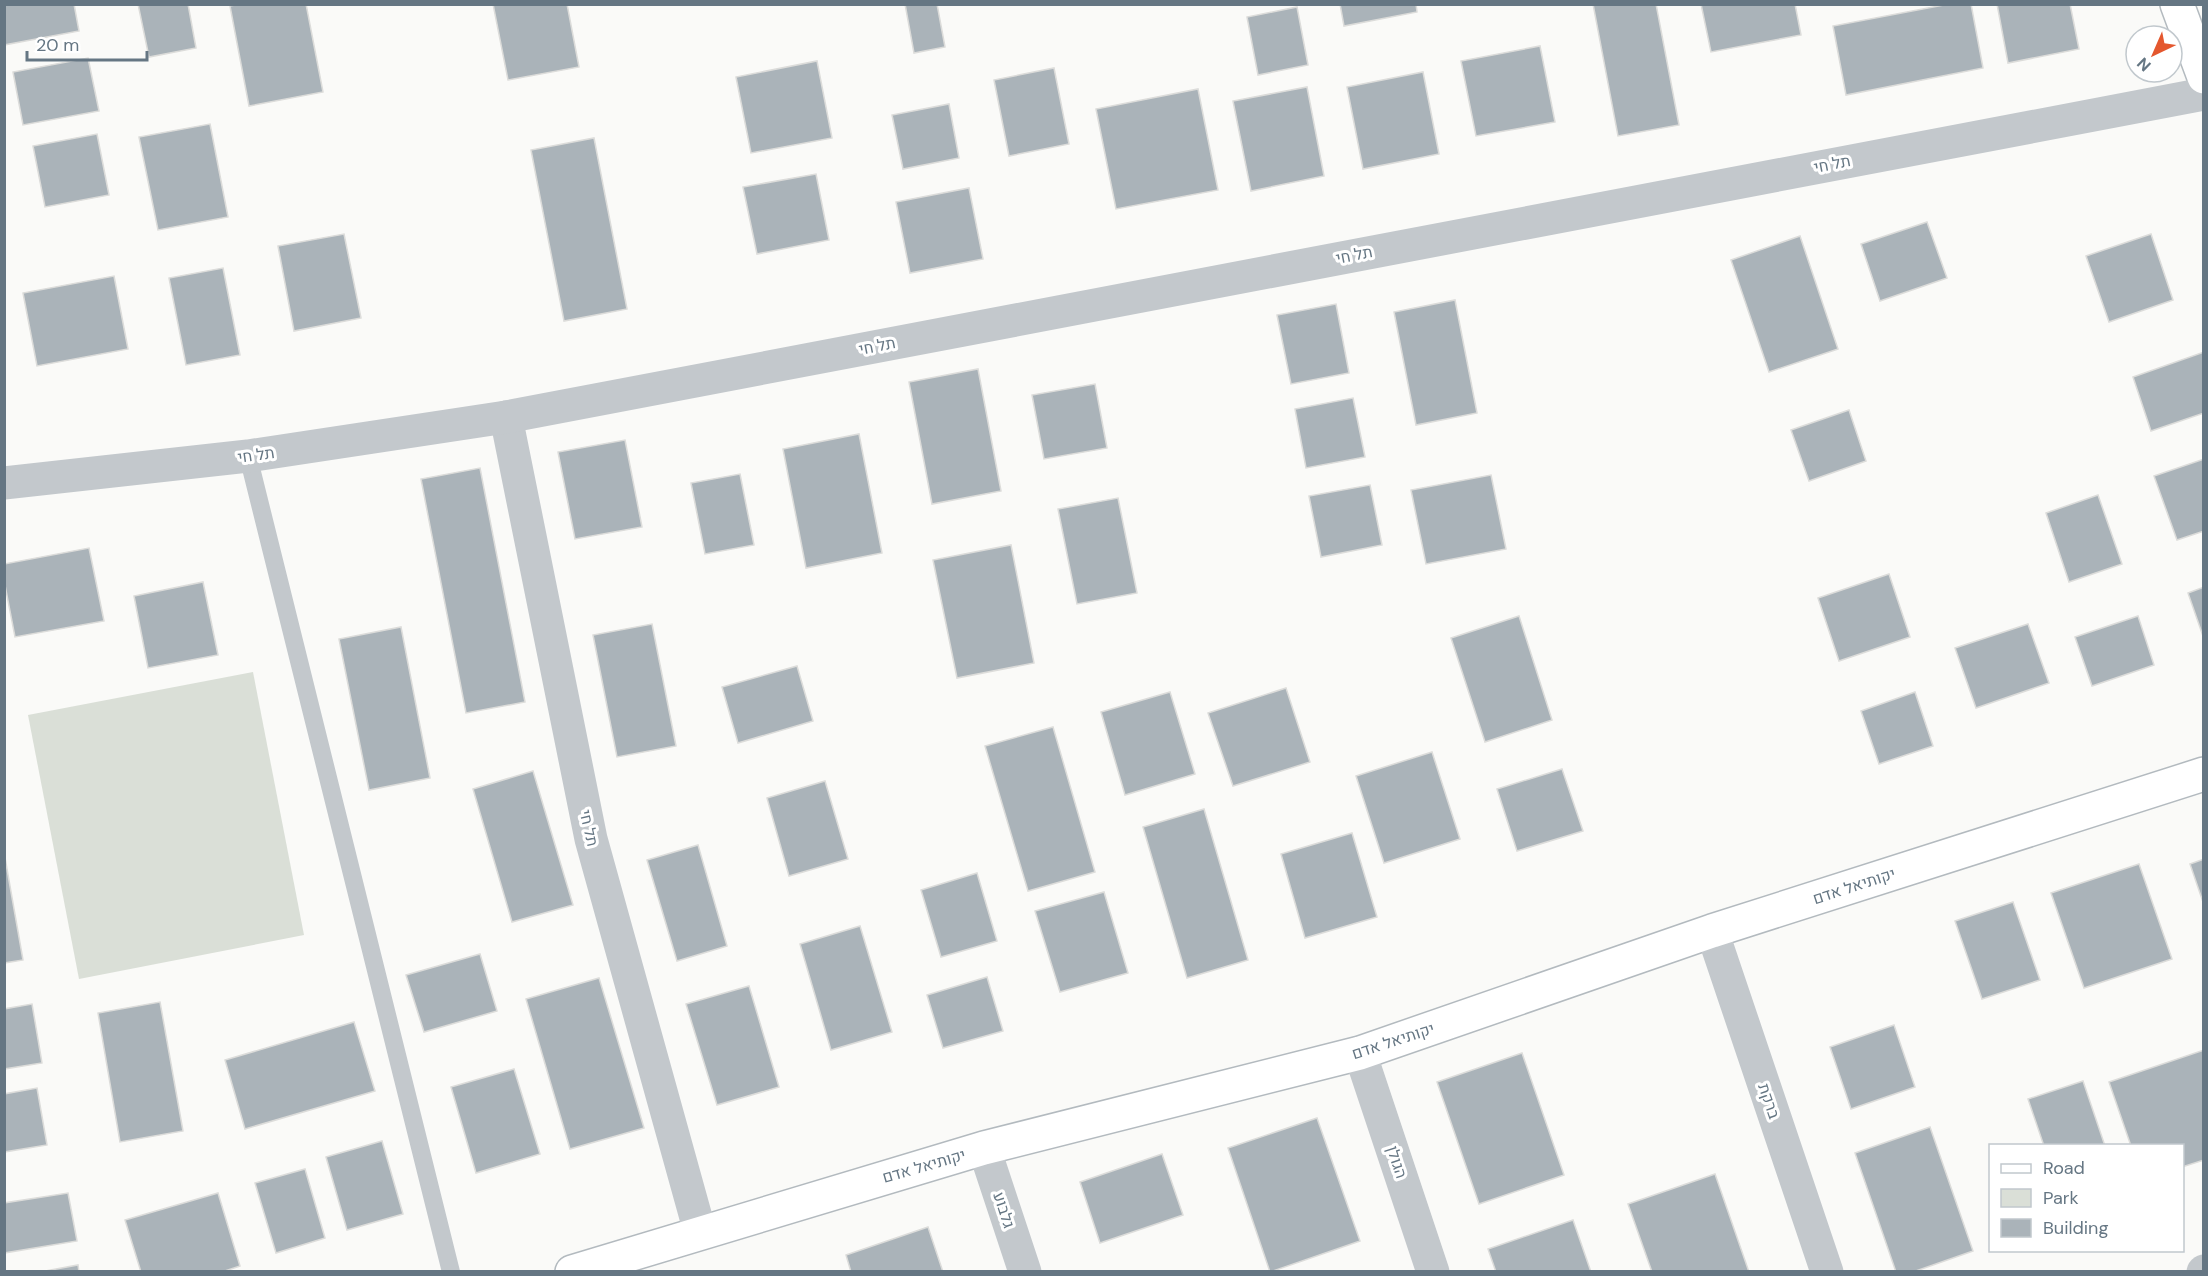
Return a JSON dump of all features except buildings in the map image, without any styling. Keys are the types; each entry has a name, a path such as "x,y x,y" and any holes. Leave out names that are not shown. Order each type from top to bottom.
{"street":[{"path":"2177,4 2204,77"},
{"name":"תל חי","path":"4,483 248,456 506,417 2204,94"},
{"name":"תל חי","path":"506,417 591,840 700,1232"},
{"name":"יקותיאל אדם","path":"572,1272 984,1148 1360,1053 1712,931 2204,774"},
{"name":"ברקת","path":"1712,931 1827,1272"},
{"name":"הגולן","path":"1360,1053 1433,1272"},
{"name":"גלבוע","path":"984,1148 1025,1272"}],"lane":[{"path":"248,456 451,1272"}],"green space":[{"path":"253,672 304,935 79,979 28,715"}]}
